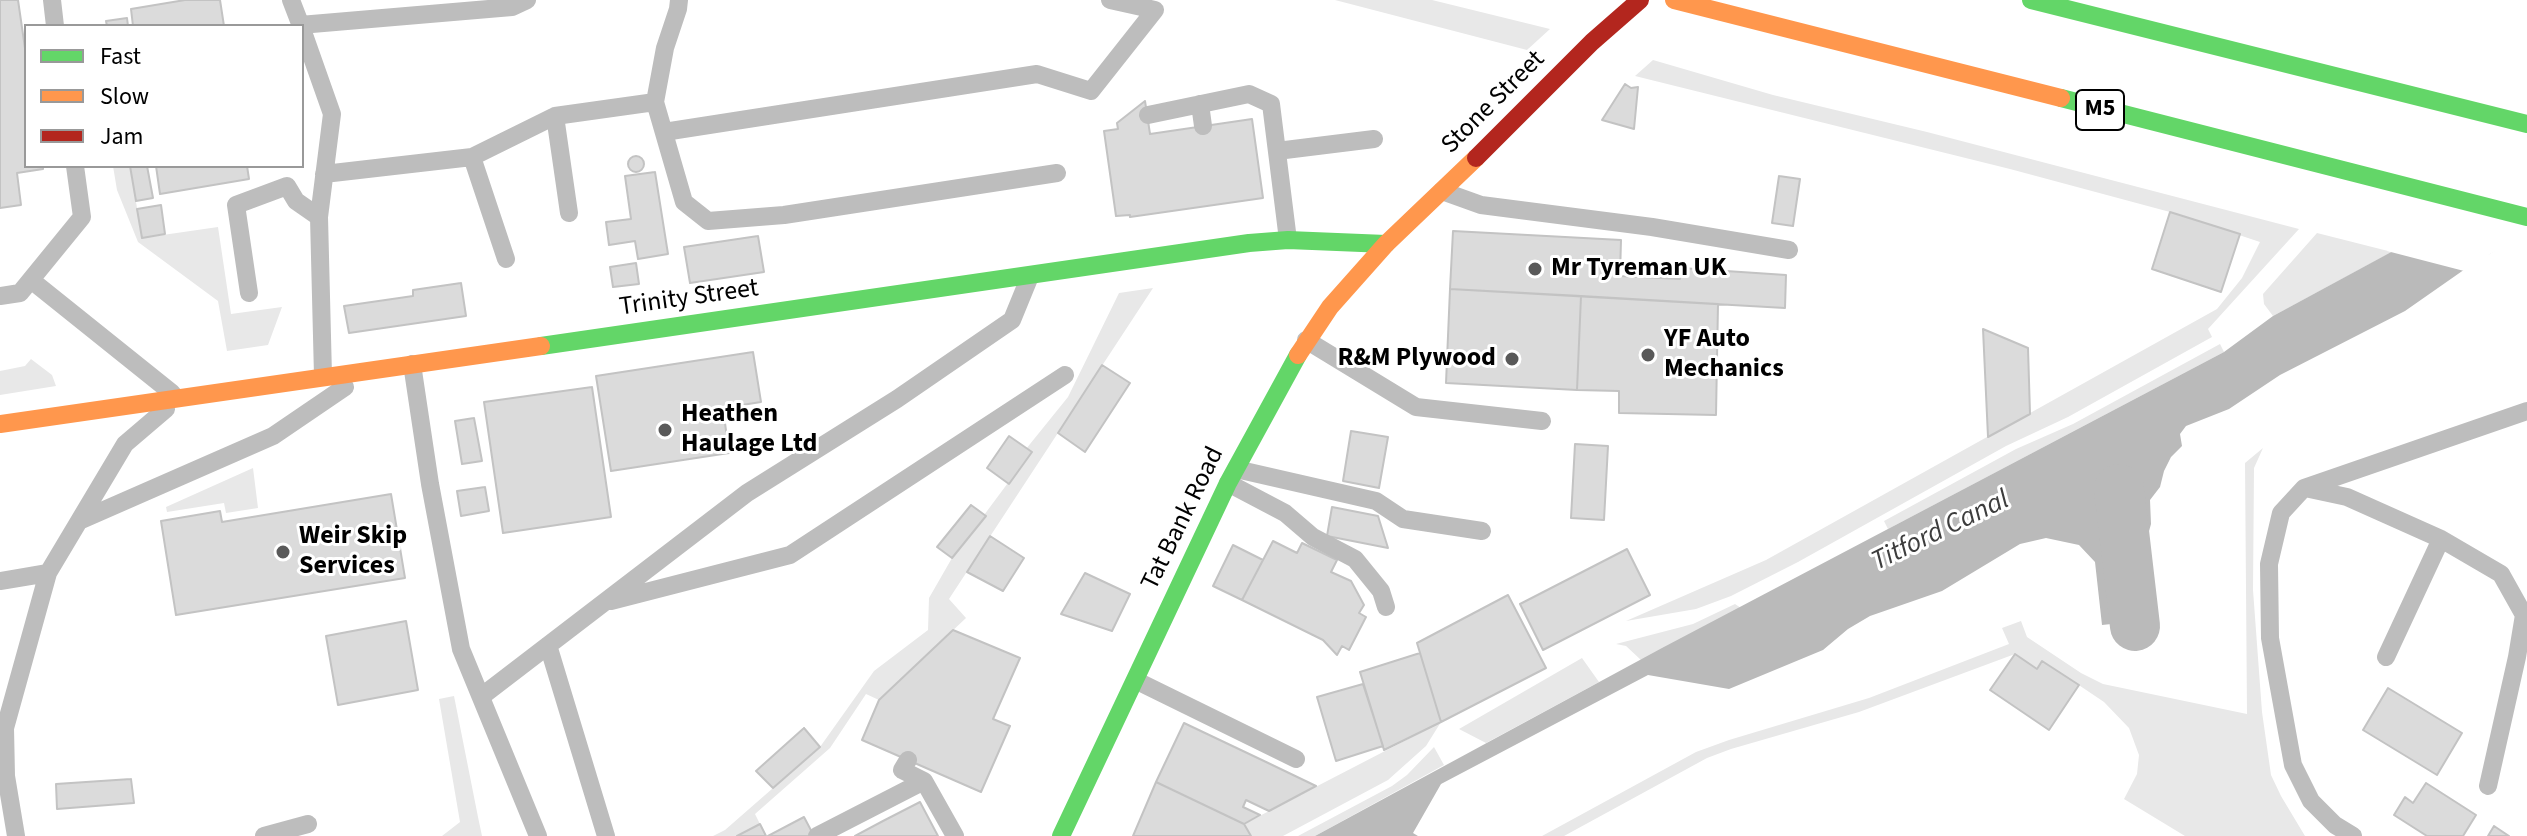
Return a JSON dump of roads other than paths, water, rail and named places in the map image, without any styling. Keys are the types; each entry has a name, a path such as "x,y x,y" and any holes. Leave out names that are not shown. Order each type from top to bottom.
{"main road":[{"name":"Stone Street","path":"1386,244 1592,42 1640,0"},
{"name":"M5","path":"1674,0 2527,217"},
{"path":"2031,0 2527,124"},
{"name":"Trinity Street","path":"0,424 1249,243 1288,240 1386,244"},
{"name":"Tat Bank Road","path":"1061,836 1232,476 1306,340 1330,307 1386,244"}],"lane":[{"path":"52,0 55,24"},
{"path":"291,0 300,24"},
{"path":"304,27 512,7 527,0"},
{"path":"679,0 665,48 655,102 684,202 708,221 784,215 1057,173"},
{"path":"664,132 1037,74 1091,91 1155,10 1110,0"},
{"path":"304,35 332,114 319,217 323,376"},
{"path":"1148,115 1249,94 1271,104 1288,240"},
{"path":"324,174 472,157 555,116 655,102"},
{"path":"1200,104 1203,126"},
{"path":"555,116 569,213"},
{"path":"1277,151 1374,139"},
{"path":"472,157 506,259"},
{"path":"0,296 20,293 82,217 75,168"},
{"path":"249,293 236,205 287,186 296,201 319,217"},
{"path":"1442,191 1481,205 1652,227 1789,250"},
{"path":"482,696 747,493 897,399 1012,320 1031,275"},
{"path":"16,836 6,776 5,728 48,573 125,444 179,398 31,280"},
{"path":"1306,340 1416,407 1542,421"},
{"path":"412,364 430,484 461,649 538,836"},
{"path":"79,521 273,436 371,369"},
{"path":"604,603 790,555 1065,375"},
{"path":"2353,836 2335,825 2311,801 2293,765 2270,638 2269,564 2281,513 2304,488 2527,411"},
{"path":"1232,476 1376,501 1403,519 1482,531"},
{"path":"1232,476 1313,537 1355,559 1381,591 1386,607"},
{"path":"2304,488 2347,497 2441,539 2501,574 2524,615 2488,786"},
{"path":"2386,657 2441,539"},
{"path":"0,581 48,573"},
{"path":"548,645 606,836"},
{"path":"1137,681 1296,759"},
{"path":"908,760 902,770 924,781 955,836"},
{"path":"817,836 842,831 924,781"},
{"path":"264,836 308,824"}],"water":[{"name":"Titford Canal","path":"2519,236 2405,311 2280,375 2229,409 2186,426 2180,434 2182,446 2171,457 2160,487 2150,500 2151,524 2146,542 2136,550 2112,559 2111,566 2121,592 2121,623 2102,625 2095,562 2079,545 2046,538 2020,544 1942,591 1870,616 1823,650 1729,689 1648,675 1441,784 1413,833 1418,836 1315,836 1662,648 2224,352 2273,316 2395,250"}],"waterway":[{"path":"2119,489 2135,626"}],"place":[{"name":"Mr Tyreman UK","path":"1535,269"},
{"name":"YF Auto Mechanics","path":"1648,355"},
{"name":"R&M Plywood","path":"1512,359"},
{"name":"Heathen Haulage Ltd","path":"665,430"},
{"name":"Weir Skip Services","path":"283,552"}]}
